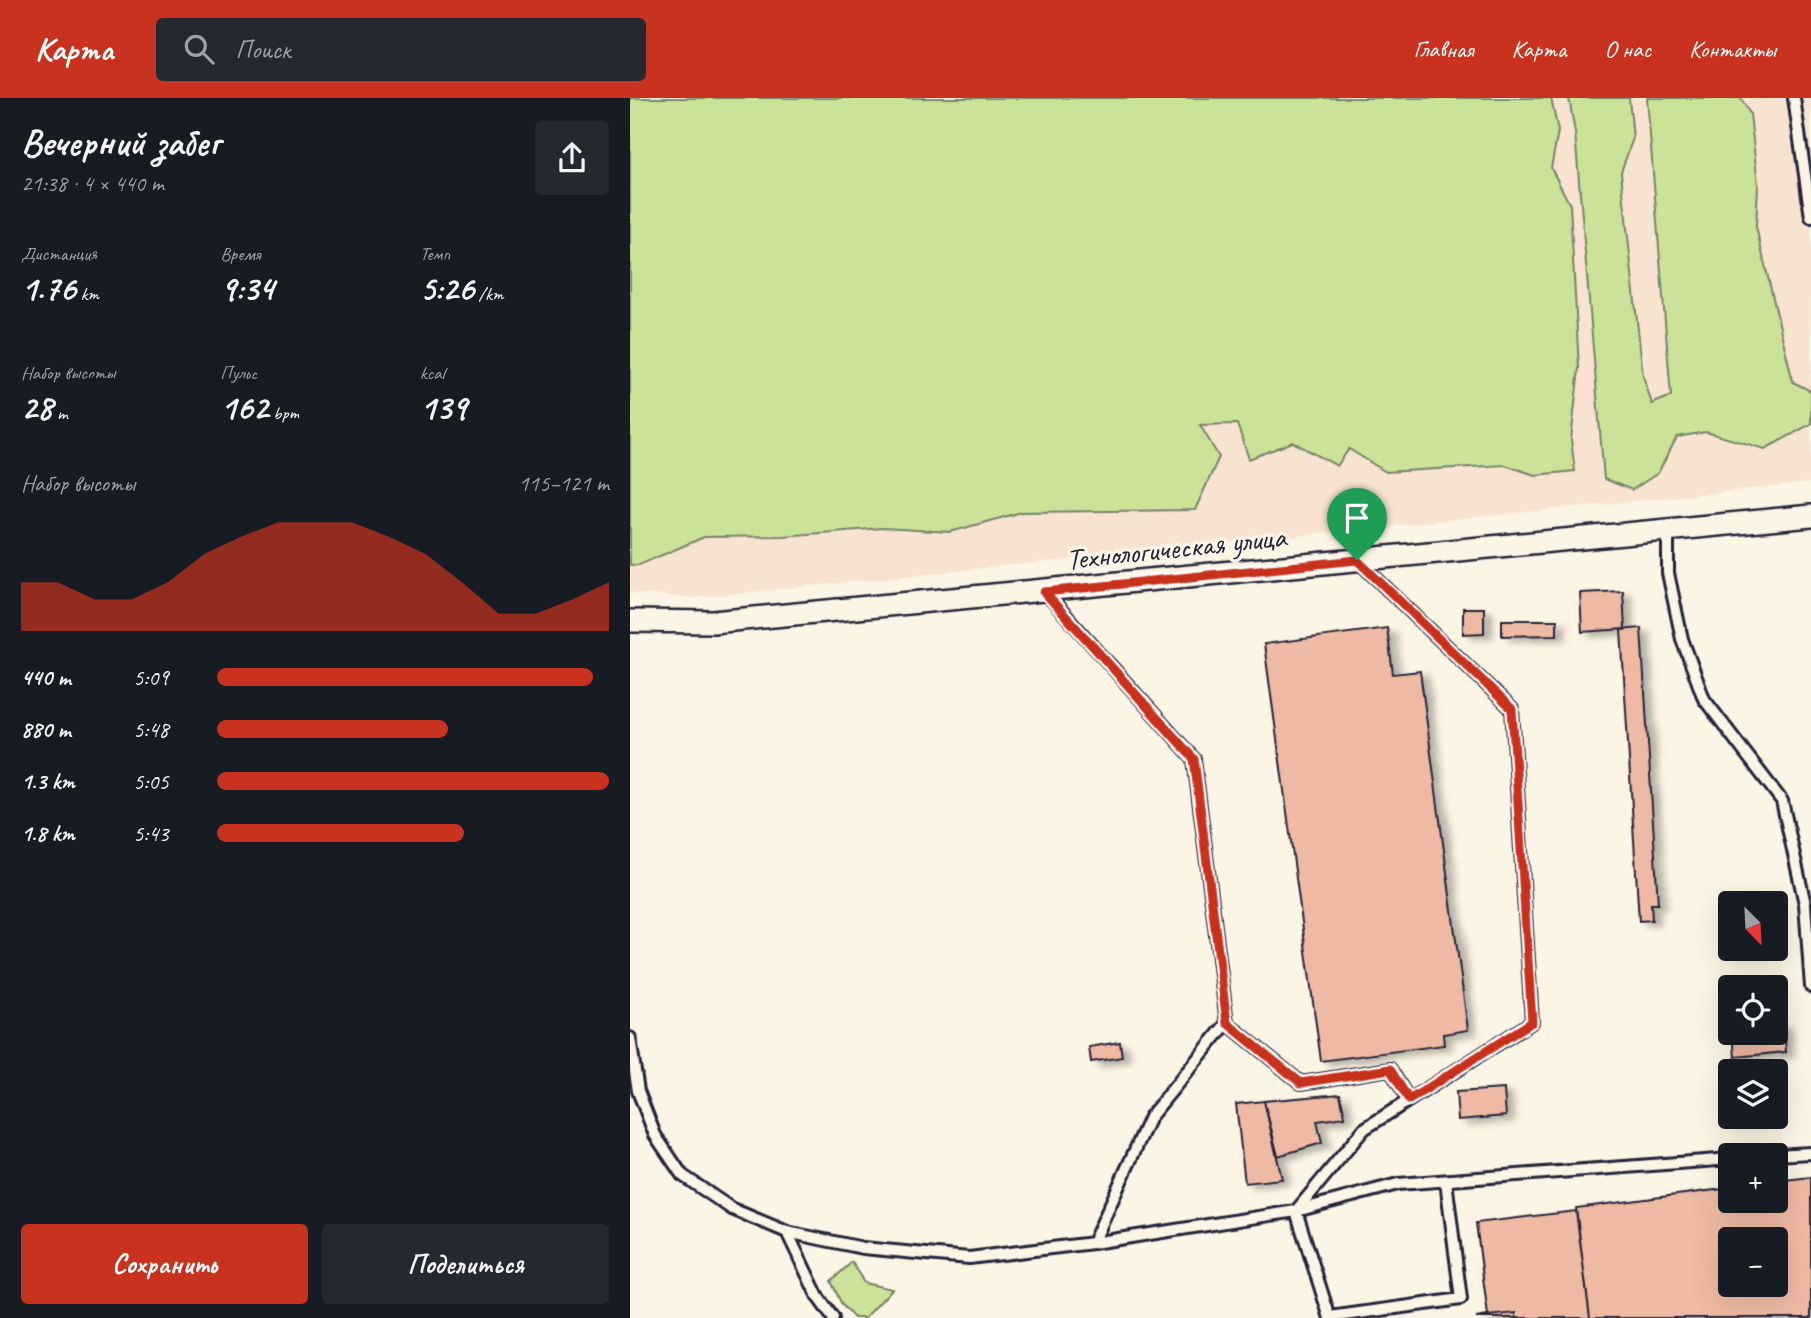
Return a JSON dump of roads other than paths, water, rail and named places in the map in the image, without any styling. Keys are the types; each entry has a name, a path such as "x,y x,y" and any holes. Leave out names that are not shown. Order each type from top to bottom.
{"street":[{"name":"Технологическая улица","path":"630,621 713,622 1811,516"}],"lane":[{"path":"1794,98 1811,217"},
{"path":"1668,530 1668,573 1682,639 1703,699 1782,801 1805,904 1811,987"},
{"path":"1296,1211 1364,1129 1532,1022 1512,709 1357,560"},
{"path":"1044,592 1194,759 1227,1023 1301,1083 1390,1069 1409,1100"},
{"path":"1093,1243 1150,1117 1227,1023"},
{"path":"630,1038 638,1091 655,1135 682,1175 732,1209 787,1232 863,1248 968,1258 1093,1243 1296,1211 1398,1184 1718,1160"},
{"path":"1788,1154 1811,1153"},
{"path":"1296,1211 1330,1318 1461,1299 1446,1181"},
{"path":"787,1232 818,1297 833,1318"}]}
